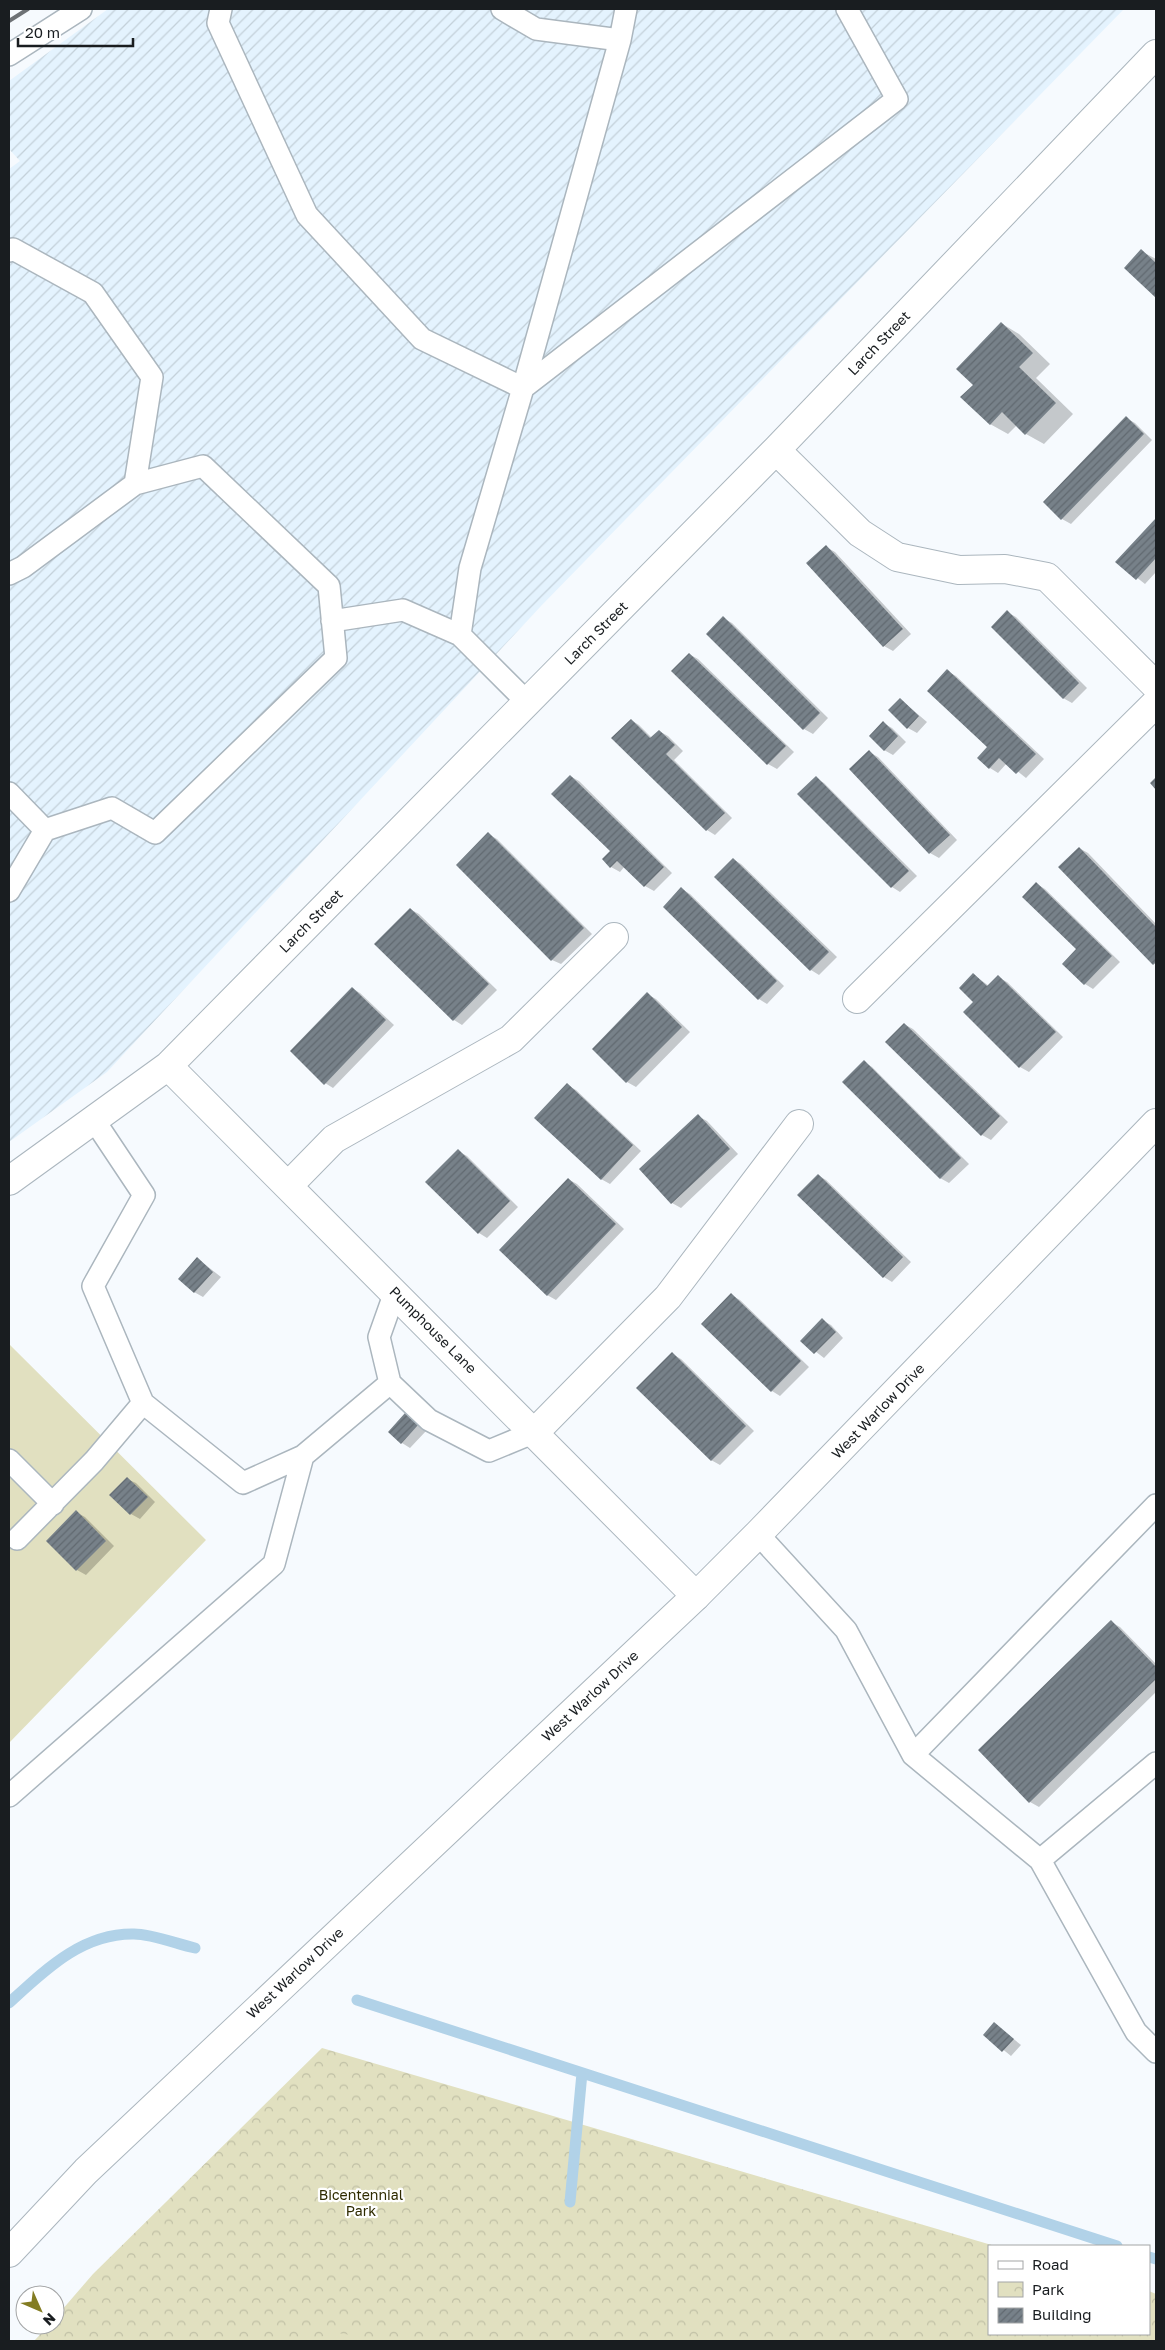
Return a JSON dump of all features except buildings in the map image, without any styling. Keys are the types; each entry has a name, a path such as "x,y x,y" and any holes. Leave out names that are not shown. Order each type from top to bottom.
{"street":[{"name":"Larch Street","path":"9,1181 168,1066 776,450 1156,54"},
{"path":"776,450 860,532 897,557 959,570 1005,569 1047,577 1156,686"},
{"path":"857,999 1156,703"},
{"path":"288,1186 334,1140 511,1039 614,937"},
{"name":"Pumphouse Lane","path":"168,1066 535,1432 696,1596"},
{"name":"West Warlow Drive","path":"9,2253 86,2171 696,1596 1156,1123"},
{"path":"535,1432 668,1296 799,1124"}],"lane":[{"path":"9,56 81,9"},
{"path":"221,9 218,23 307,215 422,339 523,388"},
{"path":"502,9 536,30 620,40"},
{"path":"460,635 470,568 523,388 620,40 626,9"},
{"path":"523,388 897,99 847,9"},
{"path":"9,251 13,249 93,292 152,377 135,484"},
{"path":"9,574 23,567 135,484 203,466 329,586 336,658 155,833 112,808 45,830 9,891"},
{"path":"332,621 403,610 460,635 528,702"},
{"path":"9,793 45,830"},
{"path":"94,1120 144,1195 93,1286 143,1403 243,1483 303,1456 390,1383"},
{"path":"395,1292 379,1338 390,1383 429,1420 489,1451 535,1432"},
{"path":"17,1539 53,1504 143,1403"},
{"path":"9,1796 274,1564 303,1456"},
{"path":"9,1460 53,1504"},
{"path":"913,1755 1156,1505"},
{"path":"758,1534 846,1630 913,1755 1040,1860 1136,2032 1156,2052"},
{"path":"1040,1860 1156,1764"}],"shaded area":[{"path":"108,9 1124,9 541,606 107,1072 9,1142 9,169 20,161 9,149 9,81"}],"green space":[{"path":"9,1344 206,1540 9,1743"},
{"name":"Bicentennial Park","path":"322,2048 992,2245 988,2245 988,2335 1150,2335 1150,2291 1156,2294 1156,2341 34,2341 40,2335 65,2335 65,2306 93,2274"},
{"path":"330,2332 393,2341 315,2341"}],"waterway":[{"path":"9,2003 51,1966 81,1947 98,1940 115,1935 141,1934 195,1948"},
{"path":"357,2000 1114,2245"},
{"path":"570,2202 582,2073"},
{"path":"1150,2257 1156,2259"}],"railway":[{"path":"9,21 28,9"}]}
